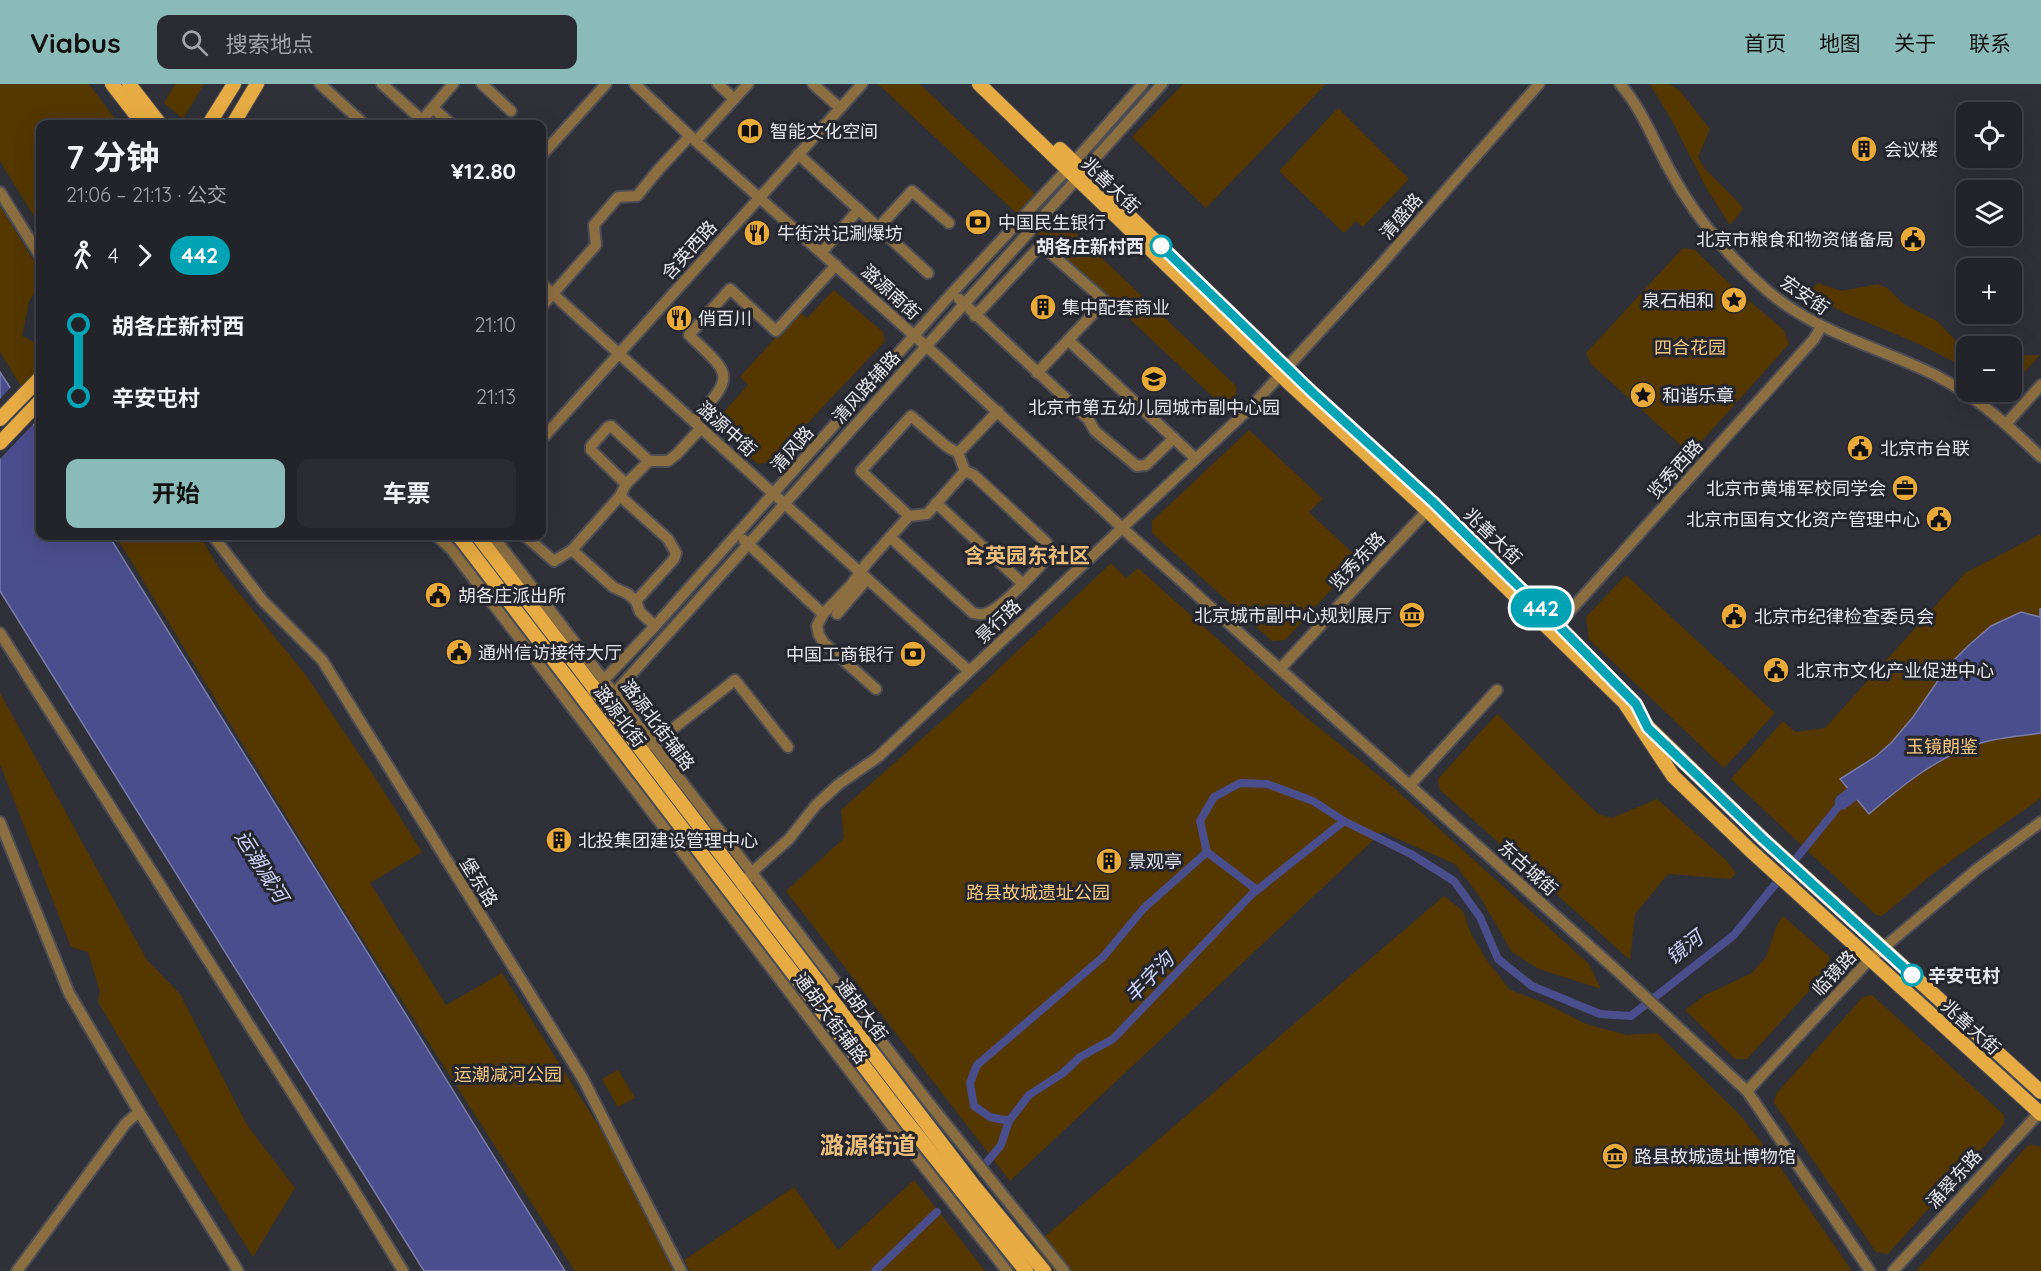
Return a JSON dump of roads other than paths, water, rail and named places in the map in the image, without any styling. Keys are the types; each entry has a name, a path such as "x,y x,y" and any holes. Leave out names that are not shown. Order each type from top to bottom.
{"main road":[{"path":"112,84 140,120"},
{"path":"129,84 157,120"},
{"path":"212,120 234,84"},
{"path":"235,120 256,84"},
{"name":"兆善大街","path":"979,84 1076,170"},
{"name":"兆善大街","path":"991,84 1283,371 1430,506 1636,704 1648,728 1762,838 2041,1092"},
{"path":"0,419 36,382"},
{"path":"0,443 36,405"},
{"name":"潞源北街","path":"463,540 605,703 643,776"},
{"name":"潞源北街","path":"481,540 595,691"},
{"name":"兆善大街","path":"1555,628 1624,702 1673,776 1804,900 2040,1112"},
{"name":"通胡大街","path":"643,776 748,879 974,1186 1044,1271"},
{"name":"通胡大街","path":"643,776 944,1170 1026,1271"}],"street":[{"path":"320,84 360,120"},
{"path":"382,84 414,120 422,120 453,84"},
{"path":"482,84 511,111"},
{"path":"546,151 606,84"},
{"name":"潞源南街","path":"635,84 693,139 998,411 1123,528"},
{"path":"718,84 734,99"},
{"path":"546,288 596,245 594,225 618,197 637,196 672,155 693,139 748,84"},
{"path":"813,84 840,108"},
{"name":"含英西路","path":"546,435 862,84"},
{"name":"清风路","path":"595,691 952,293 1076,170 1143,84"},
{"name":"清风路辅路","path":"605,703 964,304 1076,170 1162,84"},
{"name":"清盛路","path":"1283,371 1377,269 1539,84"},
{"name":"宏安街","path":"1620,84 1644,120 1686,199 1720,244 1746,272 1773,295 1821,327 1936,376 1972,397 2006,424 2041,457"},
{"path":"433,108 446,120"},
{"path":"798,154 928,273"},
{"path":"879,227 912,191 949,223"},
{"path":"0,192 36,250"},
{"path":"822,252 859,209"},
{"path":"975,316 1041,244 1105,301 1037,373"},
{"path":"626,484 591,450 591,446 611,426 649,461 668,461 677,454 716,397 723,385 724,376 722,367 689,335 730,289 776,331 836,265"},
{"name":"潞源中街","path":"546,290 969,671"},
{"path":"952,293 1088,420 1095,430 1137,466 1146,465 1174,438"},
{"name":"览秀西路","path":"1555,628 1807,347 1821,327"},
{"path":"1068,340 1196,459"},
{"name":"景行路","path":"736,899 748,879 789,839 816,805 839,784 878,757 1250,408 1283,371"},
{"path":"2006,424 2041,385"},
{"path":"958,453 998,411"},
{"path":"890,537 974,613 982,615 991,611 1023,584 1042,566 1052,551 1046,542 974,475 965,471 958,453 946,446 911,416 861,471 909,516"},
{"path":"530,540 554,561 572,550 620,496 626,484 649,461"},
{"path":"837,614 890,537 909,516 927,514 965,471"},
{"path":"620,496 668,539 676,553 674,559 636,601"},
{"path":"936,503 1023,584"},
{"name":"览秀东路","path":"1281,668 1430,506"},
{"name":"东古城街","path":"1123,528 1614,968 1747,1091 1870,1271"},
{"path":"738,534 823,614"},
{"name":"堡东路","path":"216,540 263,601 322,660 583,1079 681,1271"},
{"path":"441,540 643,776"},
{"name":"潞源北街辅路","path":"496,540 595,691 605,703 652,745 687,791"},
{"path":"572,550 613,587 628,594 636,601 640,612 655,626"},
{"path":"864,575 823,614 817,626 824,643 876,689"},
{"path":"0,633 403,1271"},
{"path":"652,745 735,680 788,747"},
{"path":"1410,785 1497,690"},
{"name":"通胡大街辅路","path":"643,776 894,1129 1007,1271"},
{"name":"通胡大街辅路","path":"687,791 748,879 1064,1271"},
{"path":"0,822 69,993 139,1112 238,1271"},
{"name":"临镜路","path":"1747,1091 1882,948 1977,869 2041,822"},
{"path":"17,1271 126,1123 139,1112"},
{"name":"涌翠东路","path":"1893,1271 2040,1112"}],"water":[{"name":"运潮减河","path":"0,372 36,428 36,540 111,540 565,1271 424,1271 0,591"},
{"path":"2040,609 2041,733 1988,741 1950,756 1908,782 1869,814 1840,779 1875,757 1891,743 1913,717 1948,666 1991,626 2021,612 2040,617"}],"waterway":[{"name":"镜河","path":"1842,802 1868,782"},
{"name":"镜河","path":"1207,852 1200,821 1214,797 1240,783 1267,784 1313,801 1344,821 1411,854 1454,881 1480,917 1498,959 1532,986 1600,1014 1631,1016 1734,935 1842,802"},
{"name":"丰字沟","path":"987,1162 1001,1145 1009,1121 1029,1095 1063,1073 1080,1057 1113,1039 1252,894 1344,821"},
{"path":"1009,1121 990,1117 974,1106 970,1083 977,1065 1103,957 1144,908 1207,852 1257,890"},
{"name":"丰字沟","path":"875,1271 937,1212"}],"place":[{"name":"智能文化空间","path":"750,131"},
{"name":"会议楼","path":"1864,149"},
{"name":"中国民生银行","path":"978,222"},
{"name":"牛街洪记涮爆坊","path":"757,233"},
{"name":"北京市粮食和物资储备局","path":"1913,239"},
{"name":"胡各庄新村西","path":"1161,246"},
{"name":"泉石相和","path":"1734,300"},
{"name":"集中配套商业","path":"1043,307"},
{"name":"俏百川","path":"679,318"},
{"name":"北京市第五幼儿园城市副中心园","path":"1154,379"},
{"name":"和谐乐章","path":"1643,395"},
{"name":"北京市台联","path":"1860,448"},
{"name":"北京市黄埔军校同学会","path":"1905,488"},
{"name":"北京市国有文化资产管理中心","path":"1939,519"},
{"name":"胡各庄派出所","path":"438,595"},
{"name":"北京城市副中心规划展厅","path":"1412,615"},
{"name":"北京市纪律检查委员会","path":"1734,616"},
{"name":"通州信访接待大厅","path":"459,652"},
{"name":"中国工商银行","path":"913,654"},
{"name":"北京市文化产业促进中心","path":"1776,670"},
{"name":"北投集团建设管理中心","path":"559,840"},
{"name":"景观亭","path":"1109,861"},
{"name":"辛安屯村","path":"1912,975"},
{"name":"路县故城遗址博物馆","path":"1615,1156"}],"district":[{"name":"含英园东社区","path":"1027,555"},
{"name":"潞源街道","path":"868,1145"}],"park label":[{"name":"四合花园","path":"1690,347"},
{"name":"玉镜朗鉴","path":"1942,746"},
{"name":"路县故城遗址公园","path":"1038,892"},
{"name":"运潮减河公园","path":"508,1074"}]}
